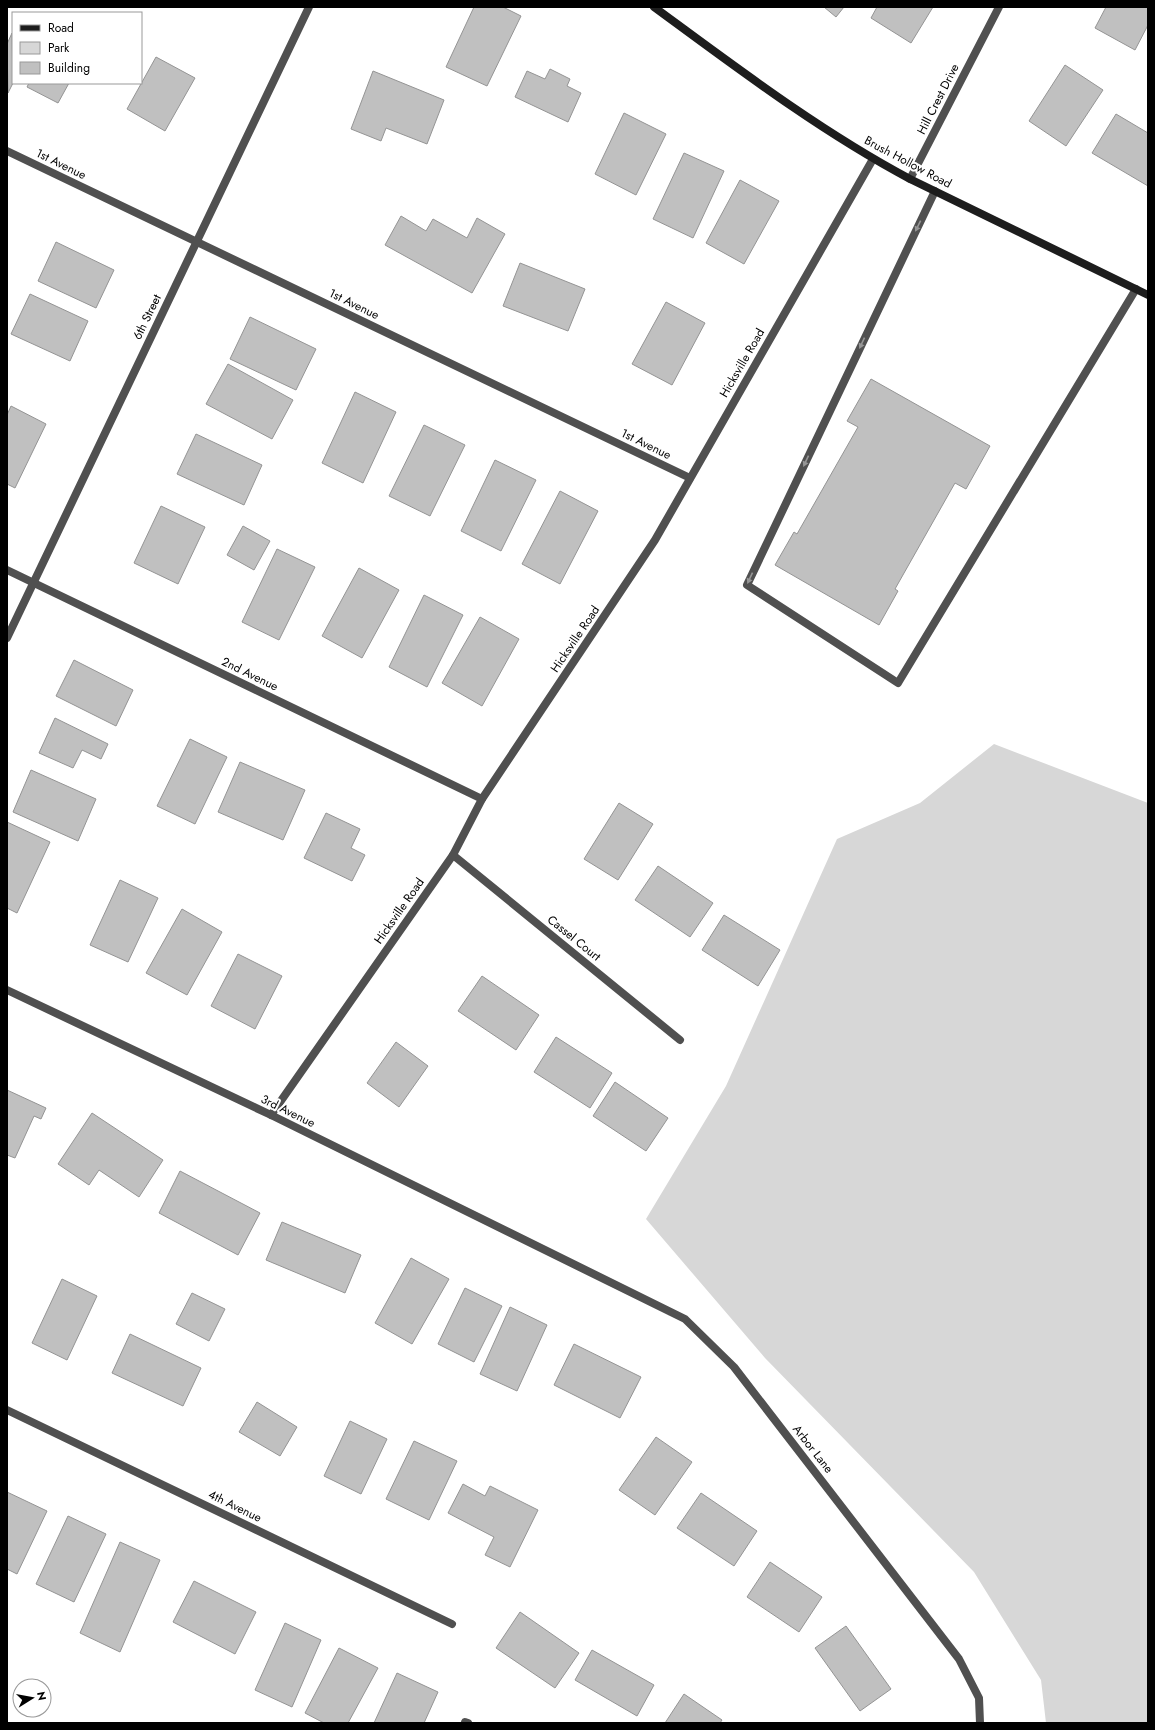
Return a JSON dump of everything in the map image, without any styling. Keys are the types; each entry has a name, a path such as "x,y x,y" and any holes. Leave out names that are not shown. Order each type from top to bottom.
{"main road":[{"name":"Brush Hollow Road","path":"654,7 753,80 873,159 910,179 1148,295"}],"street":[{"name":"6th Street","path":"7,638 309,7"},
{"name":"Hill Crest Drive","path":"910,179 999,7"},
{"name":"1st Avenue","path":"7,151 690,478"},
{"name":"Hicksville Road","path":"271,1116 453,855 482,799 655,540 873,159"},
{"path":"935,191 747,585 898,683 1136,289"},
{"name":"2nd Avenue","path":"7,570 482,799"},
{"name":"Cassel Court","path":"453,855 680,1040"},
{"name":"3rd Avenue","path":"7,990 271,1116 556,1256"},
{"name":"Arbor Lane","path":"556,1256 685,1319 734,1367 959,1659 979,1698 980,1723"},
{"name":"4th Avenue","path":"7,1410 452,1624"}],"green space":[{"path":"994,744 1148,803 1148,1723 1046,1723 1041,1680 974,1572 765,1358 646,1219 726,1086 837,839 920,803"}],"building":[{"path":"474,7 503,7 521,16 487,86 446,67"},
{"path":"824,7 844,7 836,17"},
{"path":"877,7 933,7 911,43 871,18"},
{"path":"1106,7 1148,7 1148,25 1135,50 1095,28"},
{"path":"12,33 12,84 8,93 7,44"},
{"path":"156,57 195,78 165,131 127,109"},
{"path":"1065,65 1103,90 1066,146 1029,121"},
{"path":"550,69 570,79 567,86 581,93 568,122 515,97 527,71 545,79"},
{"path":"373,71 444,100 427,144 386,128 381,141 351,129"},
{"path":"28,84 68,84 58,103 27,87"},
{"path":"624,113 666,134 636,195 595,174"},
{"path":"1116,114 1148,133 1148,186 1092,153"},
{"path":"684,153 724,171 693,238 653,219"},
{"path":"740,180 779,201 744,264 706,243"},
{"path":"401,216 426,231 433,219 467,238 477,218 505,234 472,293 385,245"},
{"path":"56,242 114,270 96,308 38,281"},
{"path":"520,263 585,289 568,331 503,306"},
{"path":"30,294 88,321 70,361 11,334"},
{"path":"666,302 705,323 672,385 632,364"},
{"path":"250,317 316,349 296,390 230,359"},
{"path":"228,364 293,400 272,439 206,404"},
{"path":"871,379 990,446 966,489 955,483 895,589 898,591 879,625 775,565 794,532 797,534 858,427 847,421"},
{"path":"355,392 396,412 363,483 322,463"},
{"path":"11,406 46,424 15,488 7,484 7,415"},
{"path":"424,425 465,445 430,516 389,496"},
{"path":"196,434 262,465 244,505 177,474"},
{"path":"495,460 536,480 501,551 461,531"},
{"path":"560,491 598,511 560,584 522,564"},
{"path":"161,506 205,527 178,584 134,563"},
{"path":"243,526 270,541 254,570 227,555"},
{"path":"277,549 315,567 279,640 242,622"},
{"path":"359,568 399,590 362,658 322,636"},
{"path":"424,595 463,615 427,687 389,667"},
{"path":"480,617 519,639 482,706 442,683"},
{"path":"74,660 133,690 116,726 56,696"},
{"path":"55,718 108,744 101,759 82,750 73,768 39,753"},
{"path":"190,739 227,757 195,824 157,806"},
{"path":"240,762 305,790 283,840 218,812"},
{"path":"31,770 96,799 78,841 13,812"},
{"path":"619,803 653,824 618,880 584,859"},
{"path":"326,813 360,829 351,848 365,855 352,881 304,858"},
{"path":"7,822 50,842 17,913 7,908"},
{"path":"658,866 713,903 690,937 635,900"},
{"path":"120,880 158,898 128,962 90,945"},
{"path":"182,909 222,932 187,995 146,973"},
{"path":"724,915 780,950 758,986 702,950"},
{"path":"238,954 282,976 255,1029 211,1006"},
{"path":"482,976 539,1015 516,1050 458,1011"},
{"path":"556,1037 612,1073 590,1108 534,1072"},
{"path":"396,1042 428,1066 399,1107 367,1083"},
{"path":"615,1082 668,1118 646,1151 593,1116"},
{"path":"7,1090 46,1108 41,1119 34,1116 15,1158 7,1155"},
{"path":"92,1113 163,1160 139,1197 99,1170 89,1185 58,1164"},
{"path":"180,1171 260,1213 238,1255 159,1213"},
{"path":"282,1222 361,1255 345,1293 266,1260"},
{"path":"411,1258 449,1279 412,1344 375,1323"},
{"path":"62,1279 97,1296 67,1360 32,1343"},
{"path":"465,1288 502,1306 474,1362 438,1344"},
{"path":"192,1293 225,1309 209,1341 176,1324"},
{"path":"510,1307 547,1325 517,1391 480,1374"},
{"path":"130,1334 201,1368 183,1406 112,1373"},
{"path":"574,1344 641,1377 620,1418 554,1385"},
{"path":"257,1402 297,1427 280,1456 239,1432"},
{"path":"350,1421 387,1439 361,1494 324,1476"},
{"path":"656,1437 692,1462 655,1515 619,1490"},
{"path":"414,1441 457,1461 429,1520 386,1499"},
{"path":"463,1484 485,1496 490,1486 538,1510 510,1567 485,1555 494,1537 448,1513"},
{"path":"7,1492 47,1511 17,1574 7,1569"},
{"path":"701,1493 757,1531 734,1566 677,1528"},
{"path":"68,1516 106,1534 74,1602 36,1584"},
{"path":"120,1542 160,1560 120,1652 80,1633"},
{"path":"770,1562 822,1597 799,1632 747,1597"},
{"path":"194,1581 256,1612 235,1654 173,1622"},
{"path":"520,1612 579,1653 555,1688 496,1648"},
{"path":"285,1623 321,1640 292,1707 255,1690"},
{"path":"846,1626 891,1689 860,1711 815,1648"},
{"path":"339,1648 378,1668 348,1723 324,1723 305,1713"},
{"path":"592,1650 654,1685 637,1716 575,1680"},
{"path":"397,1673 438,1692 424,1723 374,1723"},
{"path":"684,1694 722,1720 720,1723 665,1723"}]}
